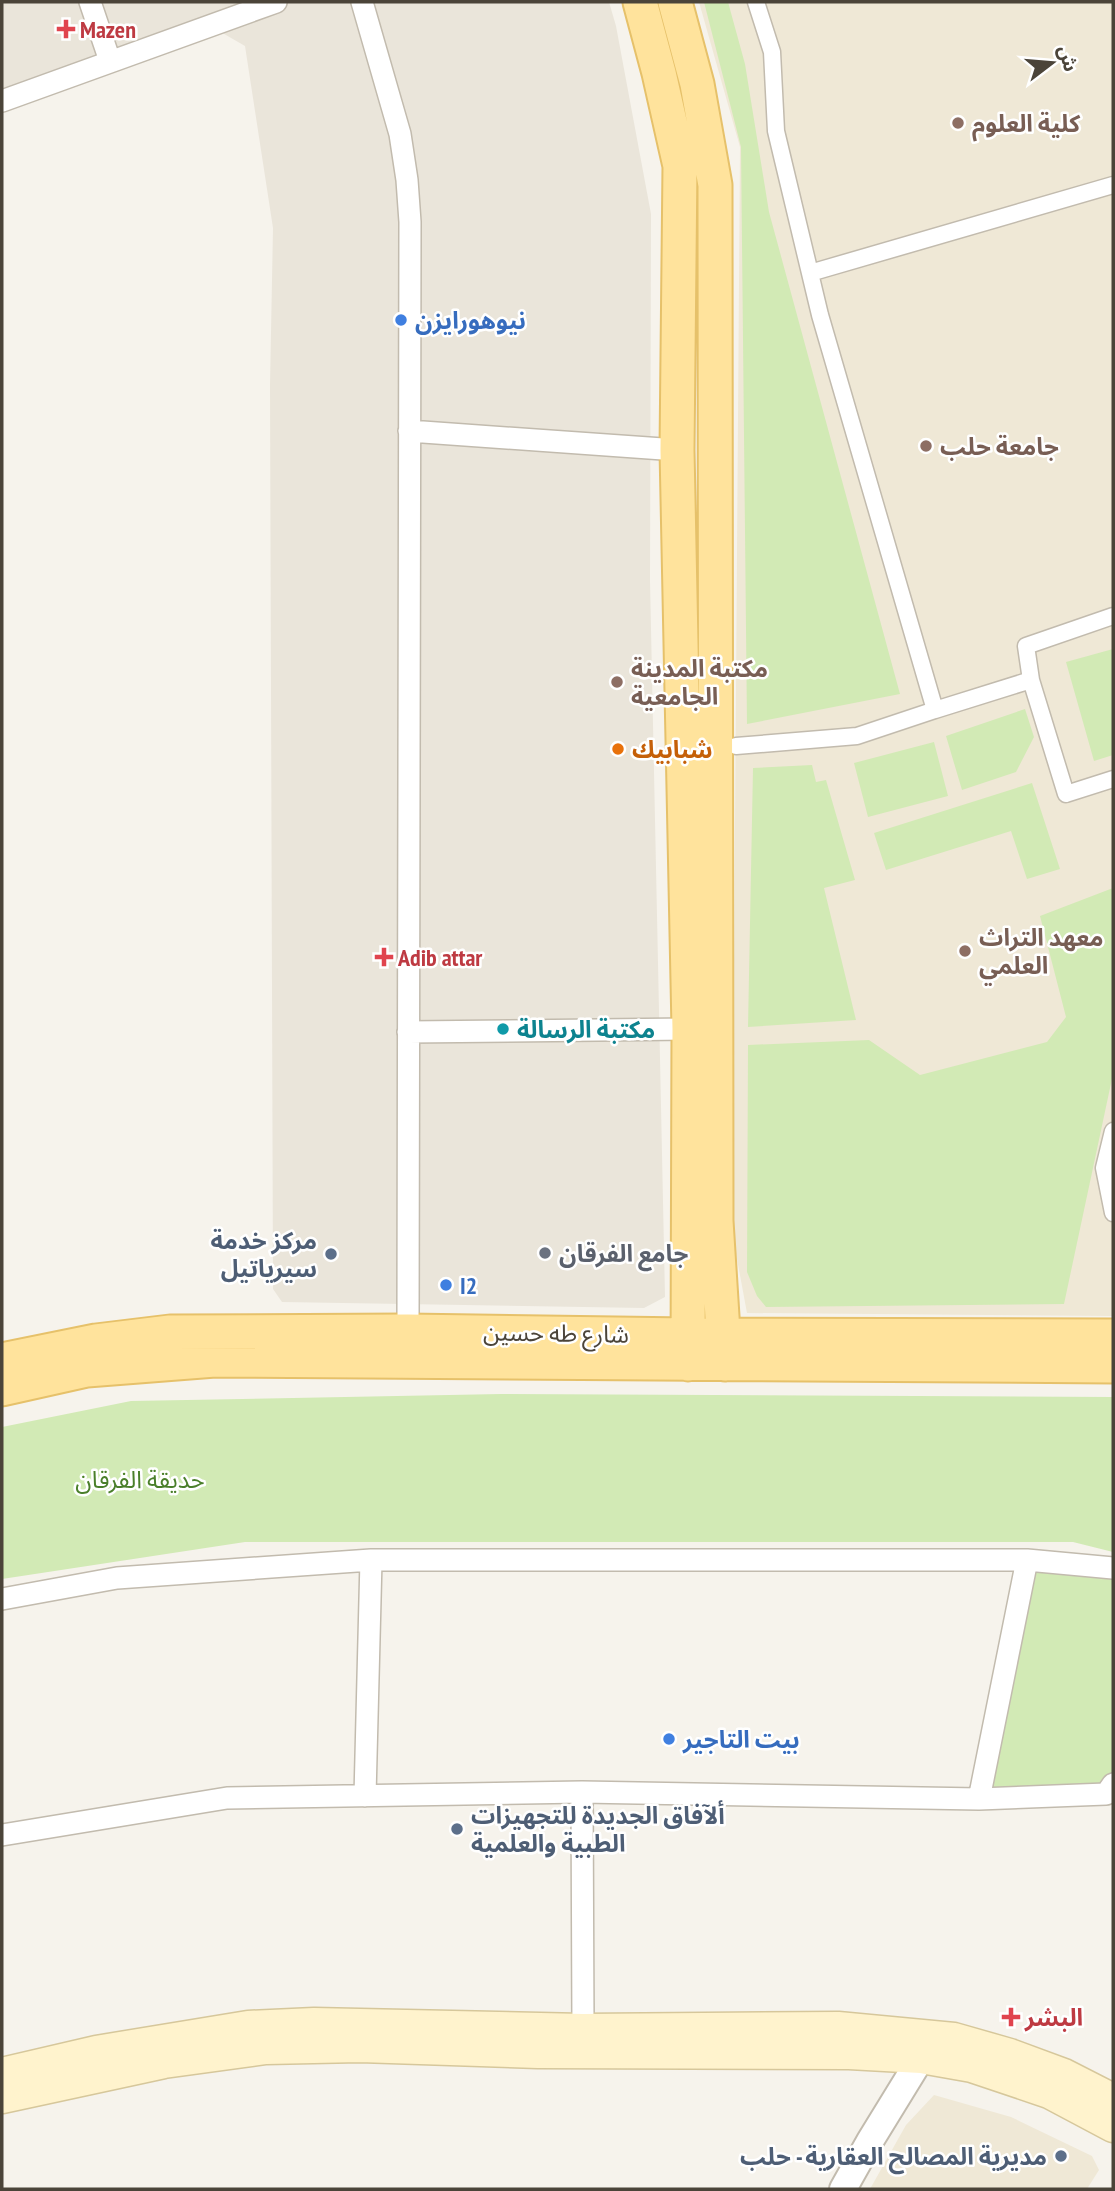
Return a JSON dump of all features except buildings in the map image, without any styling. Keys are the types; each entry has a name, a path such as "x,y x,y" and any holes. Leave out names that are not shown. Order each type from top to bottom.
{"main road":[{"path":"640,2 680,166 677,450 689,1029 688,1350 1113,1336"},
{"path":"675,2 696,84 715,185 716,1222 724,1350"},
{"name":"شارع طه حسين","path":"2,1360 96,1341 170,1332 408,1331 688,1350"},
{"name":"شارع طه حسين","path":"2,1389 88,1370 215,1360 688,1350"},
{"path":"724,1350 1113,1366"},
{"path":"2,2073 96,2052 248,2026 314,2023 583,2029 643,2041 921,2058 972,2067 1049,2092 1113,2127"},
{"path":"2,2098 164,2063 266,2049 643,2041 838,2027 954,2038 1010,2054 1064,2074 1113,2099"}],"street":[{"path":"90,2 110,61"},
{"path":"2,101 276,2"},
{"path":"362,2 400,134 410,222 408,1331"},
{"path":"756,2 772,52 776,131 820,315 935,710"},
{"path":"810,273 1113,185"},
{"path":"409,431 677,450"},
{"path":"1113,616 1026,646 1031,680 1066,794 1113,779"},
{"path":"736,746 857,736 1031,680"},
{"path":"408,1032 689,1029"},
{"path":"1113,1131 1104,1168 1113,1213"},
{"path":"365,1796 371,1560"},
{"path":"2,1599 117,1578 371,1560 1027,1560 1113,1568"},
{"path":"979,1799 1027,1560"},
{"path":"2,1835 227,1798 582,1792 979,1799 1106,1794 1113,1784"},
{"path":"582,1792 583,2029"},
{"path":"843,2189 921,2058"}],"shaded area":[{"path":"2,2 609,2 616,26 651,214 650,581 665,1297 644,1308 282,1302 273,1289 270,385 273,228 245,46 219,31 2,104"},
{"name":"جامعة حلب","path":"699,2 1113,2 1113,1316 747,1313 732,1232 740,147"},
{"path":"934,2095 1011,2117 1092,2156 1099,2170 1087,2189 870,2189 906,2125"}],"green space":[{"path":"704,2 728,2 745,64 769,212 900,694 747,724 741,147"},
{"path":"1113,649 1113,755 1094,761 1066,662"},
{"path":"1025,709 1034,737 1016,772 962,790 946,736"},
{"path":"934,742 948,796 868,817 854,763"},
{"path":"812,765 816,782 826,780 855,880 824,888 856,1020 748,1027 753,768"},
{"path":"1032,783 1060,869 1027,879 1011,831 886,870 874,833"},
{"path":"1113,888 1113,1074 1064,1304 766,1307 757,1296 747,1272 748,1045 869,1040 920,1075 1047,1042 1066,1017 1040,916"},
{"name":"حديقة الفرقان","path":"501,1394 1113,1397 1113,1552 1073,1542 245,1542 2,1579 2,1427 131,1401"},
{"path":"1027,1560 1113,1568 1113,1784 979,1799"}],"place":[{"name":"Mazen","path":"66,29"},
{"name":"كلية العلوم","path":"958,123"},
{"name":"نيوهورايزن","path":"401,320"},
{"name":"جامعة حلب","path":"926,446"},
{"name":"مكتبة المدينة الجامعية","path":"617,682"},
{"name":"شبابيك","path":"618,749"},
{"name":"معهد التراث العلمي","path":"965,951"},
{"name":"Adib attar","path":"384,957"},
{"name":"مكتبة الرسالة","path":"503,1029"},
{"name":"جامع الفرقان","path":"545,1253"},
{"name":"مركز خدمة سيرياتيل","path":"331,1254"},
{"name":"I2","path":"446,1285"},
{"name":"بيت التاجير","path":"669,1739"},
{"name":"ألآفاق الجديدة للتجهيزات الطبية والعلمية","path":"457,1829"},
{"name":"البشر","path":"1011,2017"},
{"name":"مديرية المصالح العقارية - حلب","path":"1061,2156"}]}
